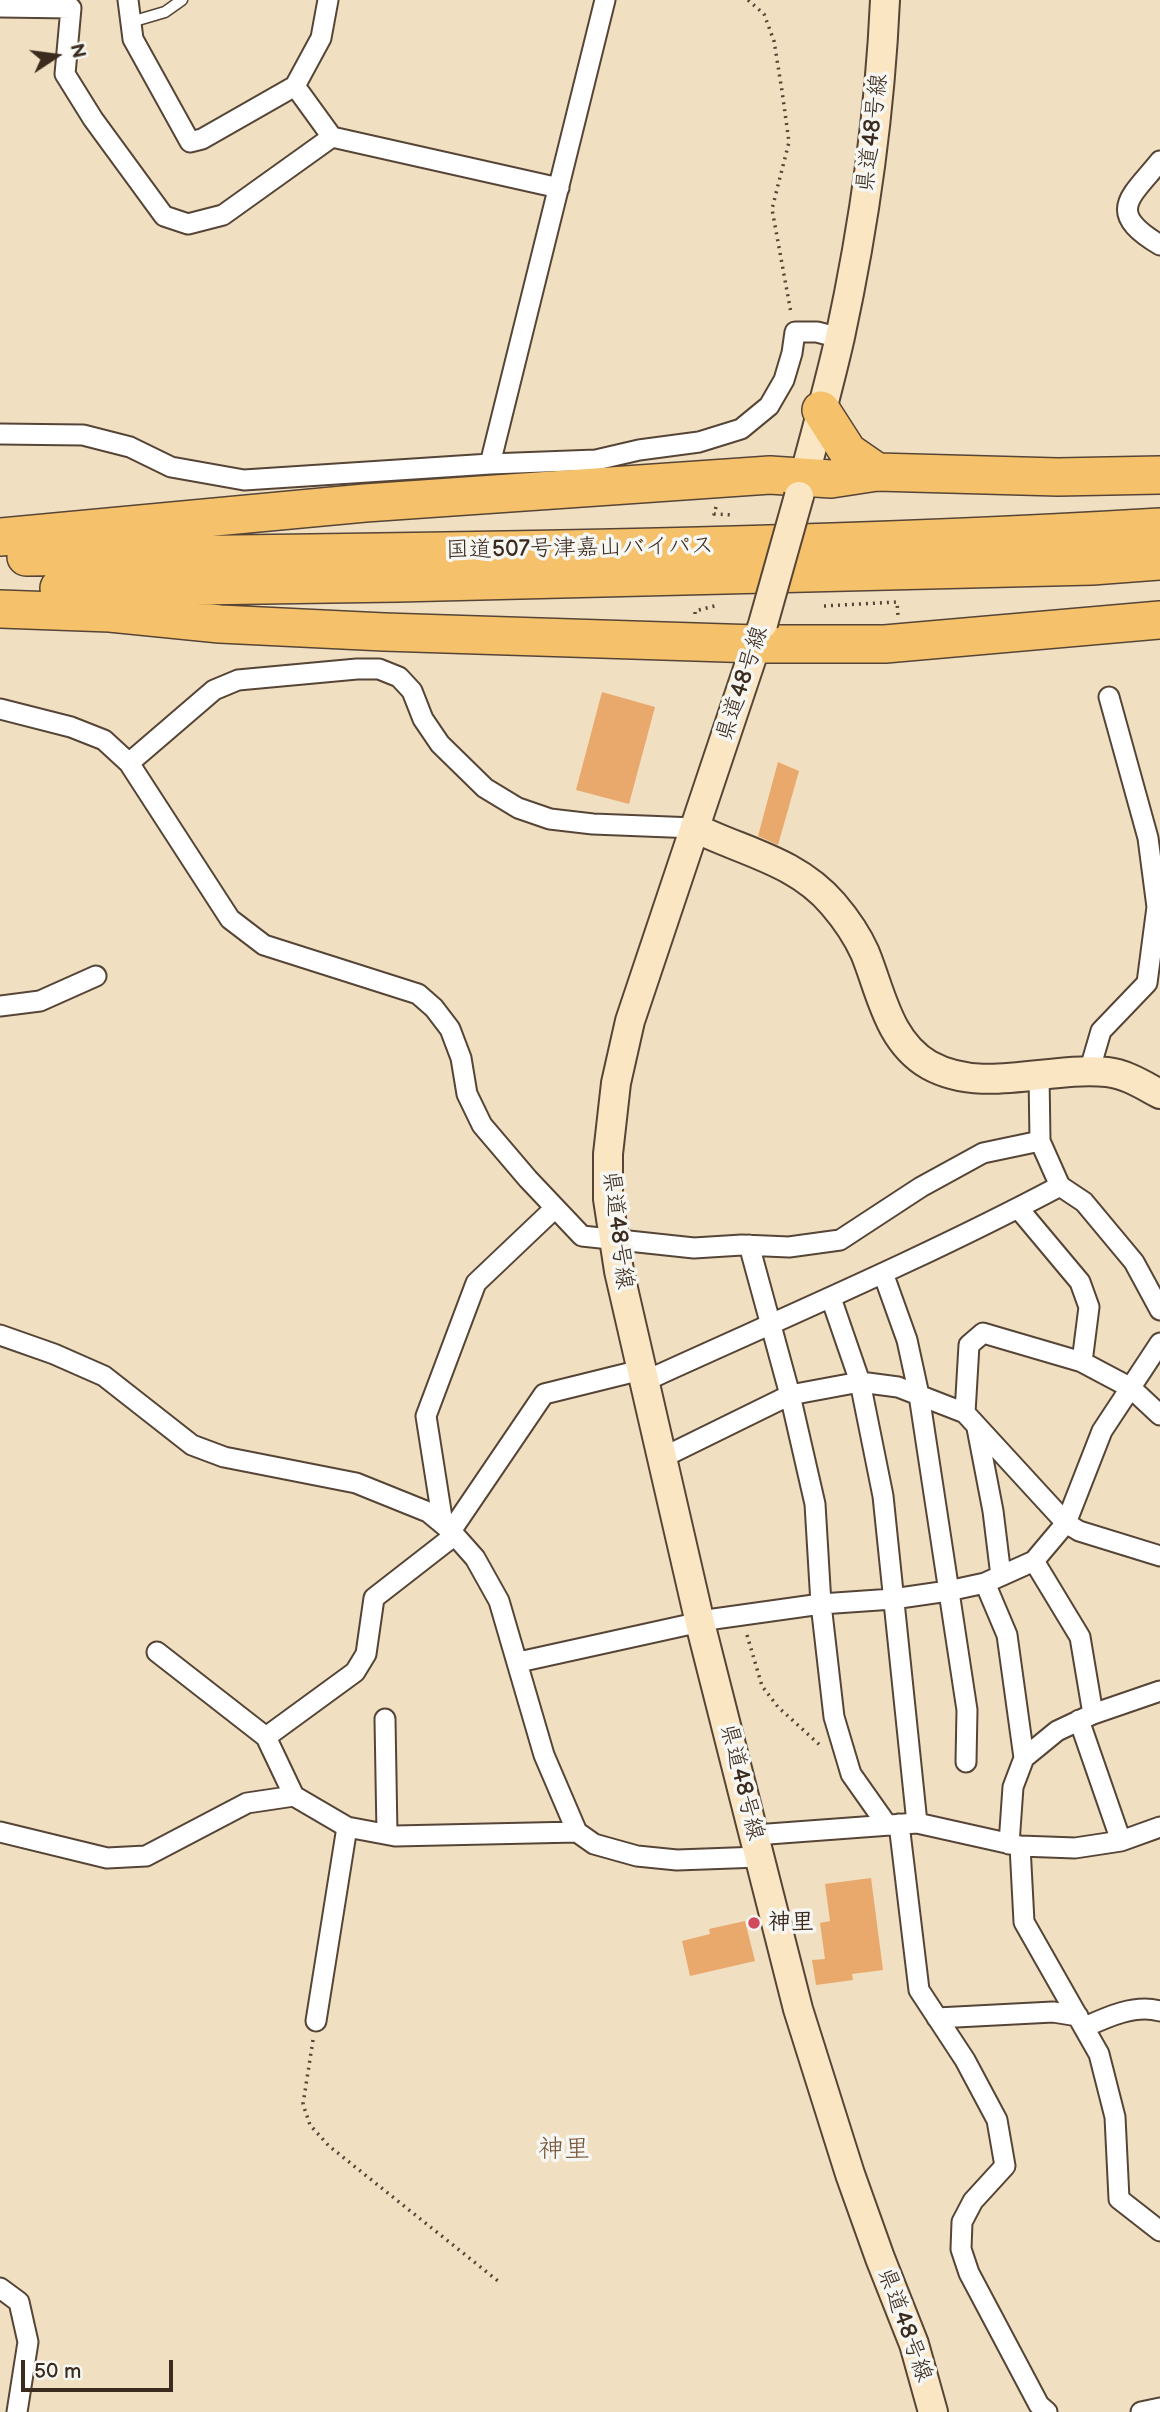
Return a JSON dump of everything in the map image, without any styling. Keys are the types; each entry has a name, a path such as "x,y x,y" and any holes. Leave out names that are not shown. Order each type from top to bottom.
{"highway":[{"path":"821,410 848,452 877,472"},
{"path":"0,537 392,501 756,476 801,486 877,472 1058,478 1160,475"},
{"name":"国道507号津嘉山バイパス","path":"0,557 653,549 1054,534 1160,527"},
{"name":"国道507号津嘉山バイパス","path":"0,588 495,580 1092,566 1160,561"},
{"path":"0,609 110,612 220,624 384,632 760,634 886,644 1160,620"}],"main road":[{"name":"県道48号線","path":"885,0 870,173 840,338 760,634 630,1021 616,1083 608,1154 608,1199 613,1241 660,1455 700,1623 805,2032 849,2174 915,2344 933,2412"},
{"path":"695,828 782,864 811,883 832,903 851,926 864,952 893,1027 907,1046 928,1064 959,1077 989,1079 1108,1072 1128,1077 1160,1094"}],"street":[{"path":"128,0 133,39 190,142 202,139 295,86 321,38 328,0"},
{"path":"490,464 605,0"},
{"path":"0,7 71,8 65,74 93,119 164,216 188,224 223,215 332,137"},
{"path":"295,86 332,137 559,188"},
{"path":"1160,161 1134,190 1128,202 1132,221 1138,231 1160,245"},
{"path":"0,433 83,435 130,447 171,467 244,480 596,460 639,450 699,442 741,429 769,406 784,380 795,332 817,332 840,338"},
{"path":"128,763 214,690 238,680 379,669 399,677 412,691 423,719 440,744 485,788 518,808 550,819 695,828"},
{"path":"1089,1072 1101,1031 1147,983 1157,907 1148,838 1110,697"},
{"path":"0,709 71,727 104,740 128,763 230,919 264,945 418,994 434,1008 450,1029 461,1058 467,1094 482,1125 582,1237 694,1248 749,1245 789,1247 840,1240 921,1187 983,1153 1040,1141"},
{"path":"0,1006 40,1001 96,976"},
{"path":"1039,1074 1040,1141 1060,1186 1084,1202 1134,1262 1160,1310"},
{"path":"266,1737 355,1672 366,1654 374,1598 450,1530 544,1394 642,1375 656,1376 831,1298 1060,1186"},
{"path":"450,1530 426,1416 477,1283 555,1208"},
{"path":"1018,1208 1080,1282 1089,1307 1082,1362"},
{"path":"749,1245 790,1395 815,1504 821,1604 834,1717 851,1774 901,1824"},
{"path":"883,1273 907,1340 919,1395 967,1710 966,1762"},
{"path":"831,1298 860,1382 883,1496 893,1599 901,1824 919,1990 965,2060 997,2120 1005,2166 967,2211 962,2222 961,2249 975,2285 1038,2404 1047,2412"},
{"path":"1160,1415 1131,1388 1082,1362 983,1333 969,1346 971,1420 993,1511 993,1579 1007,1635 1024,1758 1013,1787 1015,1845 1024,1922 1100,2054 1115,2117 1119,2199 1160,2231"},
{"path":"0,1335 54,1354 104,1376 192,1445 224,1457 356,1483 428,1512 450,1530 475,1558 499,1601 544,1755 577,1832 594,1844 637,1856 677,1860 901,1824 1015,1845 1075,1848 1121,1840 1160,1827"},
{"path":"519,1662 700,1623 821,1604 893,1599 948,1591 993,1579 1034,1561 1066,1523 1102,1431 1160,1343"},
{"path":"660,1455 674,1452 790,1395 860,1382 898,1387 971,1420 1066,1523 1079,1531 1160,1556"},
{"path":"1034,1561 1080,1637 1086,1717 1121,1840"},
{"path":"157,1652 266,1737 294,1796 347,1826 387,1834 577,1832"},
{"path":"1024,1758 1057,1731 1086,1717 1160,1691"},
{"path":"384,1719 387,1834"},
{"path":"0,1832 107,1858 146,1856 247,1803 294,1796"},
{"path":"316,2021 347,1826"},
{"path":"937,2018 1052,2012 1081,2021 1121,2012 1154,2009 1160,2011"},
{"path":"0,2288 19,2302 28,2342 17,2412"},
{"path":"1141,2412 1160,2408"}],"lane":[{"path":"131,22 165,12 181,0"}],"path":[{"path":"748,0 764,14 774,41 782,91 789,142 772,209 795,332"},
{"path":"743,1616 762,1686 778,1707 851,1774"},
{"path":"316,2021 303,2104 310,2125 329,2146 498,2281"}],"building":[{"path":"602,692 655,707 629,804 576,790"},
{"path":"778,762 799,771 778,845 758,836"},
{"path":"871,1878 883,1970 852,1974 853,1980 816,1985 812,1960 825,1959 820,1923 830,1921 825,1884"},
{"path":"745,1921 755,1961 690,1976 682,1941 710,1934 709,1929"}],"place":[{"name":"神里","path":"754,1923"}],"district":[{"name":"神里","path":"564,2150"}]}
